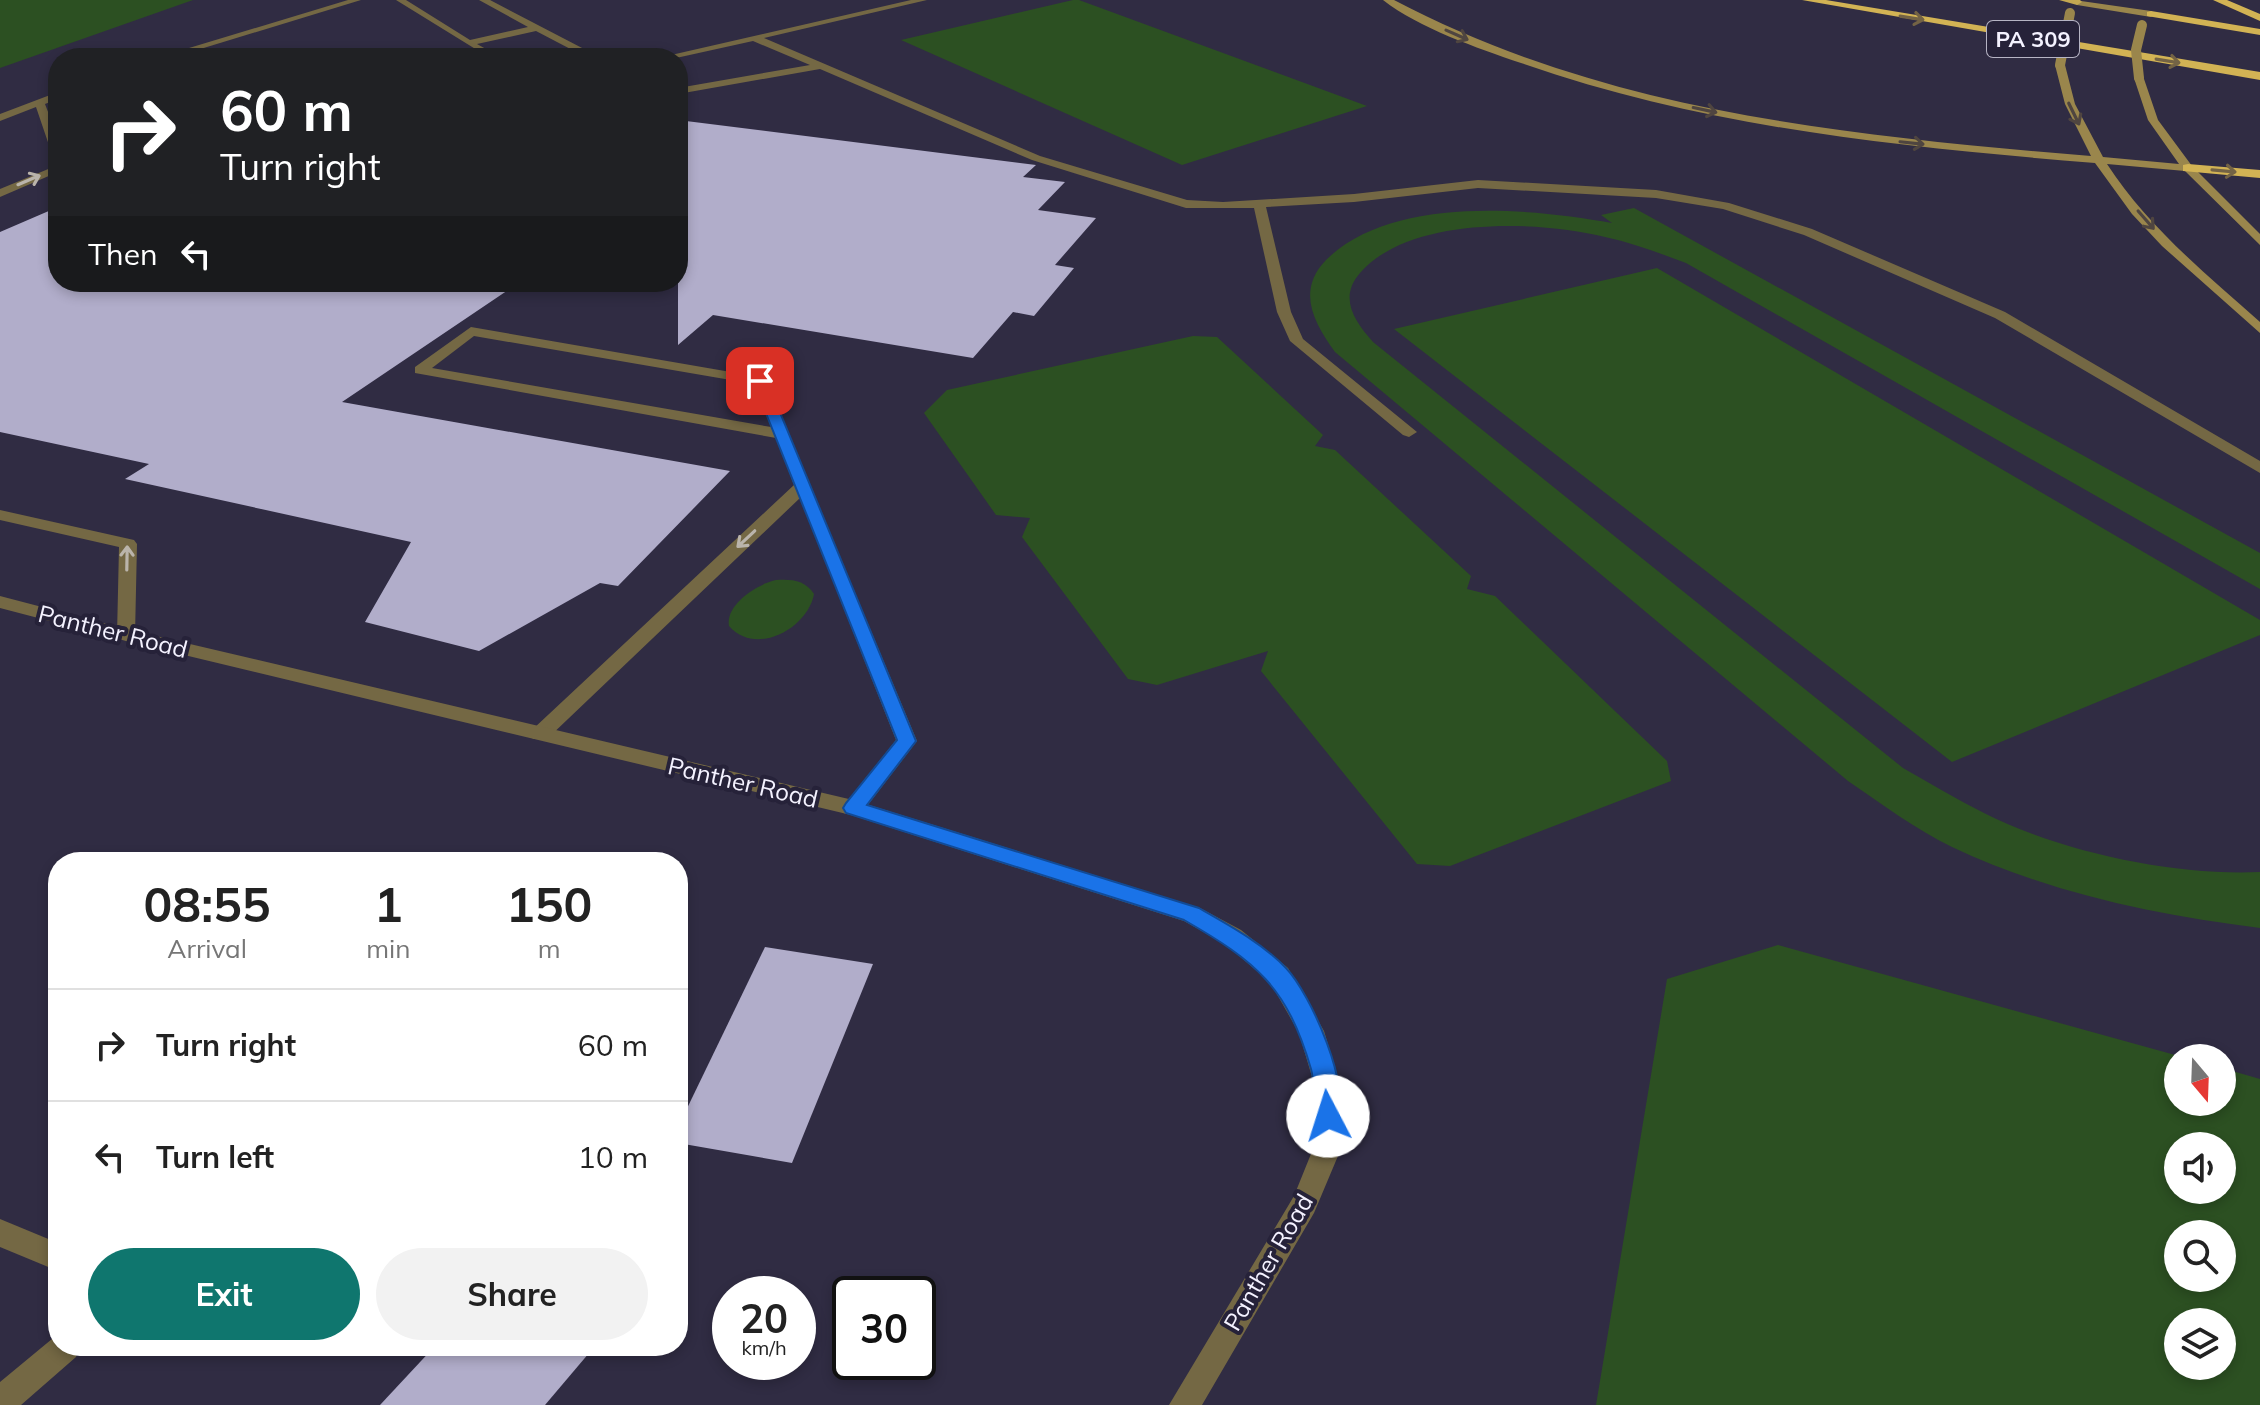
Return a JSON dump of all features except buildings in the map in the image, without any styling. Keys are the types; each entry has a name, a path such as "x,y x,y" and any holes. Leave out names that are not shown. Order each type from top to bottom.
{"highway":[{"name":"PA 309","path":"1807,0 2260,76"},
{"name":"PA 309","path":"1882,0 2102,36"},
{"path":"2064,0 2078,1"},
{"path":"2218,0 2260,18"},
{"path":"2151,14 2260,32"},
{"path":"2118,38 2150,43"},
{"path":"2188,168 2260,174"}],"main road":[{"path":"1387,0 1492,50 1610,88 1693,107 1838,135 2188,168"},
{"path":"2159,0 2142,25 2136,50 2139,78 2153,120 2188,168 2260,241"},
{"path":"2151,14 2078,1 2070,13 2063,37 2060,65 2065,95 2097,160 2149,224 2201,277 2260,329"}],"street":[{"path":"195,48 357,0"},
{"path":"400,0 478,48"},
{"path":"483,0 575,48"},
{"path":"688,53 923,0"},
{"path":"468,43 537,28"},
{"path":"755,38 1036,158 1186,204 1259,204 1354,198 1478,184 1656,194 1725,206 1808,232 2000,315 2260,468"},
{"path":"688,89 822,66"},
{"path":"0,118 48,99"},
{"path":"40,103 48,126"},
{"path":"0,193 48,172"},
{"path":"1259,204 1284,312 1297,341 1409,432"},
{"path":"782,434 420,370 471,331 760,381 782,434 907,741 853,808"},
{"path":"540,734 803,486"},
{"path":"0,515 128,544 126,635"},
{"name":"Panther Road","path":"0,602 126,635 853,808 1192,914 1233,937 1279,975 1311,1031 1328,1087 1329,1144 1304,1204 1185,1405"},
{"path":"0,1233 48,1253"},
{"path":"0,1403 54,1356"}],"green space":[{"path":"0,0 193,0 57,48 48,48 48,51 0,68"},
{"path":"1073,0 1367,106 1182,165 901,40"},
{"path":"1634,208 2260,553 2260,589 1686,263 1636,245 1545,227 1475,227 1441,232 1409,241 1382,254 1360,273 1350,292 1355,318 1373,342 1903,768 2014,827 2082,850 2191,870 2260,872 2260,928 2142,909 2065,889 1989,863 1952,847 1912,824 1848,781 1335,352 1311,307 1312,283 1326,260 1354,239 1387,225 1423,216 1502,211 1612,223 1601,215"},
{"path":"1657,268 2260,620 2260,635 1952,762 1394,329"},
{"path":"1193,336 1217,337 1323,435 1315,446 1335,450 1471,576 1467,589 1495,596 1667,761 1671,781 1450,866 1417,864 1261,671 1268,651 1157,685 1128,679 1022,537 1030,518 996,515 924,413 947,390"},
{"path":"776,580 798,581 814,594 802,618 792,627 766,638 753,639 740,635 729,626 732,610 744,596"},
{"path":"1778,945 2164,1052 2164,1116 2236,1116 2236,1072 2260,1079 2260,1405 1596,1405 1667,979"}],"route":[{"path":"760,381 907,741 853,808 1192,914 1233,937 1279,975 1311,1031 1328,1087 1328,1116"}]}
